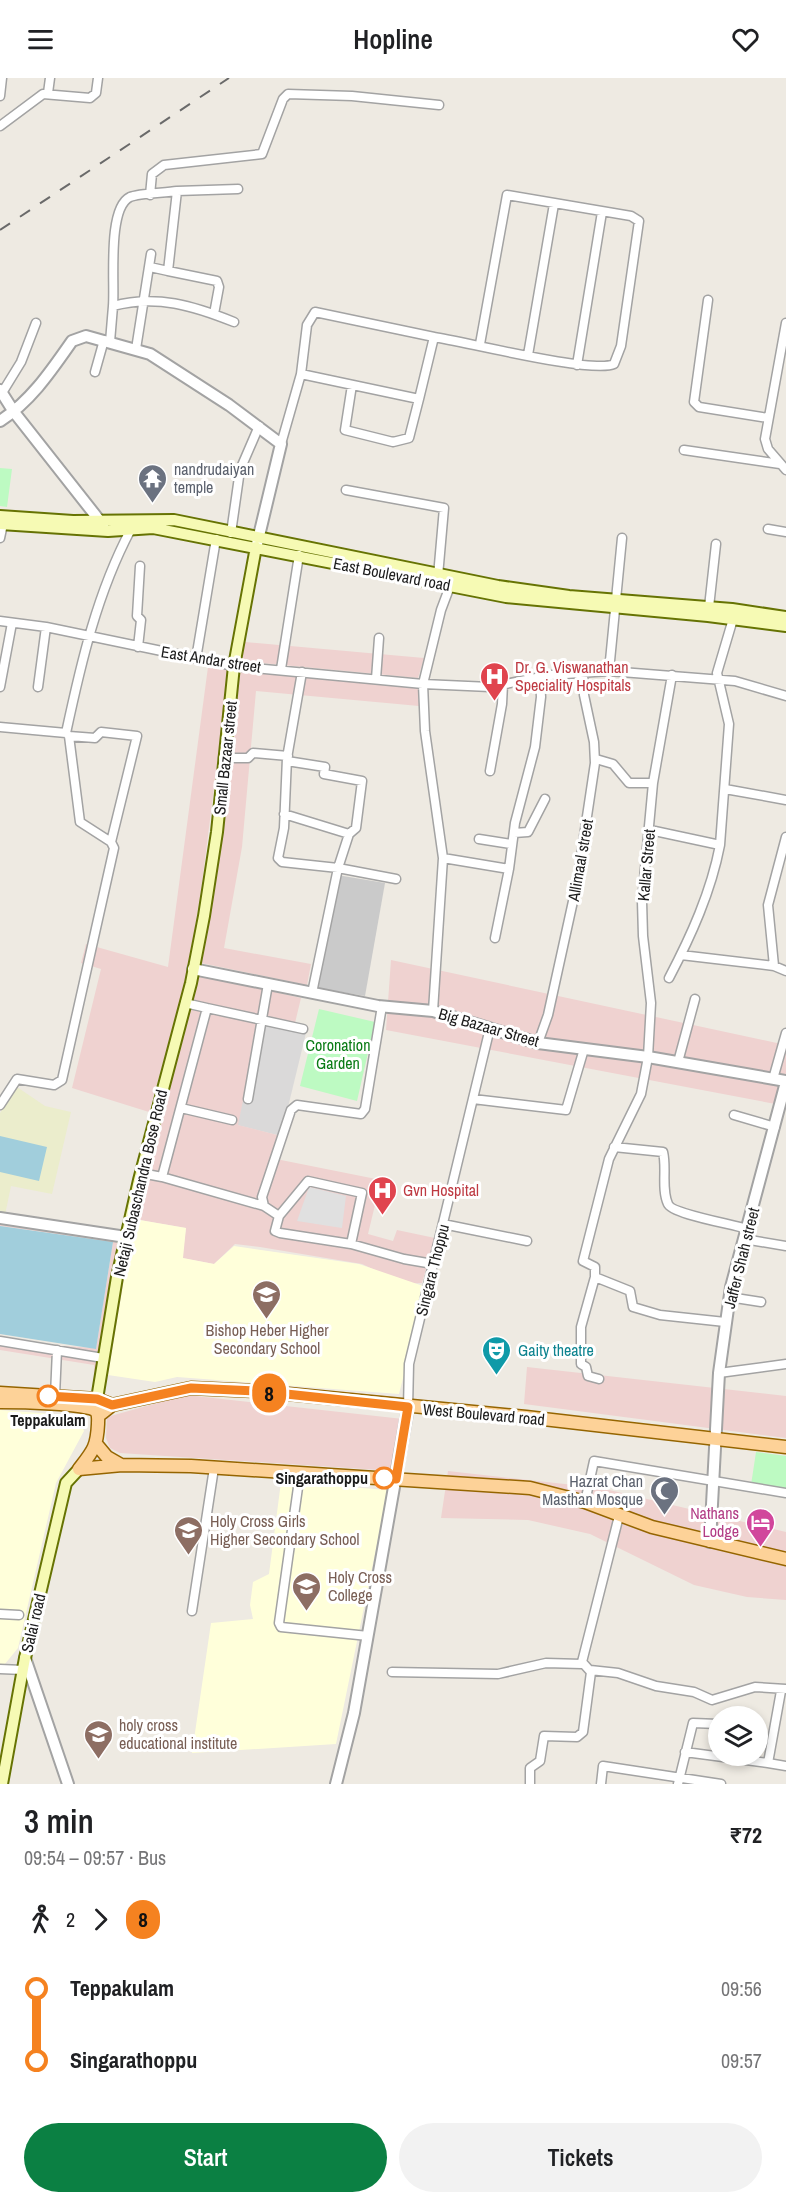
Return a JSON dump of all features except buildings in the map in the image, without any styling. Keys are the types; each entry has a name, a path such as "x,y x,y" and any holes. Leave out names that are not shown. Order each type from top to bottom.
{"main road":[{"path":"1,521 174,520 231,533 257,543 438,576 616,602 709,607 786,617"},
{"name":"East Boulevard road","path":"1,521 108,531 153,528 216,539 257,543 299,555 450,586 539,601 616,602 786,626"},
{"name":"Small Bazaar street","path":"194,969 217,832 234,666 257,543"},
{"name":"Netaji Subaschandra Bose Road","path":"97,1399 126,1237 194,969"},
{"name":"West Boulevard road","path":"112,1405 191,1388 258,1391 716,1437 786,1447"},
{"path":"0,1393 97,1399 112,1405"},
{"path":"0,1401 91,1407 98,1416 97,1445 79,1468"},
{"path":"98,1416 112,1405"},
{"path":"97,1445 107,1457 122,1466"},
{"path":"79,1468 122,1466 214,1468 530,1488 585,1502 619,1516 710,1542 786,1559"},
{"name":"Salai road","path":"2,1784 25,1658 66,1483 79,1468"}],"street":[{"path":"0,96 3,78"},
{"path":"48,93 50,78"},
{"path":"0,126 41,95 48,93 90,98 96,93 98,78"},
{"path":"150,195 152,174 164,165 262,154 288,94 352,96 439,105"},
{"path":"95,372 107,341 113,306 115,219 124,201 131,196 238,189"},
{"path":"168,271 177,192"},
{"path":"257,543 301,374 307,325 315,312 577,365 608,367 618,359 623,335 640,224 634,216 554,204 513,194 504,198 480,344"},
{"path":"528,355 554,204"},
{"path":"577,365 602,212"},
{"path":"136,349 151,254"},
{"path":"150,267 217,281 219,287 214,314"},
{"path":"113,306 144,299 214,314 234,321"},
{"path":"708,300 694,402 699,407 768,418"},
{"path":"36,323 21,362 1,391 14,412 108,531"},
{"path":"783,467 768,449 765,439 786,323"},
{"path":"0,421 14,412 44,380 72,341 82,336 150,354 259,426 281,444"},
{"path":"352,385 345,431 393,442 409,438 434,337"},
{"path":"301,374 419,399"},
{"path":"231,533 240,470 259,426"},
{"path":"754,460 768,449"},
{"path":"684,450 754,460 783,467"},
{"path":"346,490 444,508 438,576"},
{"path":"0,538 1,521"},
{"path":"0,1105 17,1079 54,1085 62,1080 114,848 111,842 80,822 67,735 87,636 121,548 131,529"},
{"path":"768,529 786,532"},
{"path":"609,670 622,538"},
{"path":"196,659 216,539"},
{"path":"709,607 716,544"},
{"path":"281,669 299,555"},
{"path":"138,647 141,620 137,616 140,566"},
{"path":"433,1011 443,858 425,731 423,684 441,610 450,586"},
{"path":"669,978 681,955 711,879 720,845 729,724 717,673 733,619"},
{"name":"East Andar street","path":"0,621 46,627 234,666 423,684 490,687 540,678 609,670 719,680 786,696"},
{"path":"0,687 12,623"},
{"path":"38,687 46,627"},
{"path":"376,679 379,638"},
{"path":"302,672 287,758 279,860 338,867 396,879"},
{"name":"Allimaal street","path":"538,1043 548,1015 577,883 596,759 584,695 583,674"},
{"name":"Kallar Street","path":"595,1277 595,1267 583,1258 614,1147 641,1094 648,1057 651,1003 643,936 642,901 653,783 672,675"},
{"path":"495,938 514,833 535,747 541,697 540,678"},
{"path":"490,771 502,684"},
{"path":"0,727 95,738 101,732 137,736 111,842"},
{"path":"223,758 248,758 253,753 287,758 325,766 324,774 362,781 356,828 349,834 338,867 312,993"},
{"path":"596,759 613,764 629,783 653,783"},
{"path":"724,789 786,800"},
{"path":"514,833 528,831 545,799"},
{"path":"284,814 349,834"},
{"path":"650,830 720,845"},
{"path":"774,966 768,905 786,837"},
{"path":"479,839 512,844"},
{"path":"443,858 509,869"},
{"path":"681,955 774,966 786,971"},
{"name":"Big Bazaar Street","path":"194,969 382,1006 433,1011 538,1043 648,1057 786,1082"},
{"path":"248,1099 268,984"},
{"path":"678,1062 695,999"},
{"path":"185,1004 303,1029"},
{"path":"264,1206 262,1197 291,1110 297,1105 362,1114 365,1109 382,1006"},
{"path":"162,1177 207,1008"},
{"name":"Singara Thoppu","path":"408,1407 409,1364 490,1028"},
{"path":"773,1079 786,1033"},
{"path":"473,1100 565,1111 585,1049"},
{"name":"Jaffer Shah street","path":"710,1542 718,1373 725,1322 745,1234 786,1082"},
{"path":"181,1108 232,1120"},
{"path":"734,1116 775,1127"},
{"path":"614,1147 663,1152 667,1202 676,1212 724,1221 745,1234 786,1246"},
{"path":"141,1173 264,1206 279,1216"},
{"path":"351,1244 362,1193 308,1181 279,1216 275,1231 351,1244 404,1259 433,1264"},
{"path":"0,1218 126,1237"},
{"path":"443,1224 527,1241"},
{"path":"599,1379 588,1376 586,1367 581,1364 581,1327 595,1277 630,1291 633,1307 660,1315 725,1322"},
{"path":"729,1298 761,1302"},
{"path":"0,1341 103,1358"},
{"path":"55,1396 57,1350"},
{"path":"718,1373 786,1364"},
{"path":"336,1784 354,1713 408,1407"},
{"path":"585,1502 594,1461 786,1493"},
{"path":"192,1611 214,1468"},
{"path":"300,1473 279,1623 281,1627 368,1636"},
{"path":"582,1664 594,1608 619,1516"},
{"path":"0,1614 19,1616"},
{"path":"25,1658 68,1784"},
{"path":"392,1672 498,1674 546,1663 582,1664 590,1670 618,1673 656,1686 694,1692 712,1700 755,1687 783,1690 768,1763 786,1766"},
{"path":"0,1669 23,1670"},
{"path":"530,1784 530,1768 540,1761 544,1736 577,1737 582,1732 590,1670"},
{"path":"678,1780 693,1724 708,1724"},
{"path":"685,1752 708,1755"},
{"path":"601,1784 603,1766 678,1780 721,1784"}],"shaded area":[{"path":"245,642 424,658 418,678 240,661"},
{"path":"208,667 229,669 202,883 187,978 149,1112 72,1088 101,969 81,963 86,944 168,967"},
{"path":"240,671 418,688 419,706 256,691 242,847 224,948 311,964 307,985 201,963 229,779"},
{"path":"337,875 385,883 365,996 318,988"},
{"path":"391,960 786,1045 786,1106 386,1030"},
{"path":"196,974 301,998 295,1023 308,1026 306,1033 259,1022 238,1125 281,1136 276,1159 381,1180 368,1234 393,1241 397,1230 435,1238 422,1283 405,1284 362,1264 235,1244 214,1264 182,1258 186,1228 134,1219"},
{"path":"259,1022 306,1033 281,1136 237,1125"},
{"path":"17,1087 45,1106 71,1112 52,1194 11,1186 5,1215 0,1214 0,1113"},
{"path":"309,1187 346,1196 342,1228 297,1221"},
{"path":"0,1214 114,1232 113,1242 0,1226"},
{"name":"Bishop Heber Higher Secondary School","path":"134,1219 186,1228 183,1258 214,1264 234,1246 359,1264 426,1287 399,1394 177,1377 155,1382 108,1375"},
{"path":"113,1242 130,1245 108,1375 94,1373 94,1365 0,1350 0,1342 96,1348"},
{"path":"527,1367 786,1396 786,1438 524,1404"},
{"path":"186,1395 403,1419 395,1471 120,1453 110,1448 106,1438 107,1417"},
{"path":"0,1410 78,1416 84,1431 56,1483 18,1648 0,1670"},
{"path":"448,1471 601,1488 786,1532 786,1600 747,1597 694,1585 590,1534 528,1520 441,1518"},
{"name":"Holy Cross College","path":"281,1482 388,1490 336,1744 192,1753 211,1623 253,1619 250,1605 253,1582 269,1574"}],"green space":[{"path":"0,468 12,469 7,507 0,506"},
{"name":"Coronation Garden","path":"319,1009 375,1022 357,1101 300,1086"},
{"path":"756,1452 786,1456 786,1491 751,1485"}],"water":[{"path":"0,1136 47,1147 39,1181 0,1172"},
{"path":"0,1226 113,1242 96,1349 0,1334"}],"railway":[{"path":"0,230 229,78"}],"bus line":[{"name":"8","path":"48,1396 97,1399 112,1405 191,1388 258,1391 408,1407 396,1479 384,1478"}],"place":[{"name":"nandrudaiyan temple","path":"153,504"},
{"name":"Dr. G. Viswanathan Speciality Hospitals","path":"494,702"},
{"name":"Gvn Hospital","path":"382,1216"},
{"name":"Bishop Heber Higher Secondary School","path":"267,1320"},
{"name":"Gaity theatre","path":"497,1376"},
{"name":"Teppakulam","path":"48,1396"},
{"name":"Singarathoppu","path":"384,1478"},
{"name":"Hazrat Chan Masthan Mosque","path":"664,1516"},
{"name":"Nathans Lodge","path":"760,1548"},
{"name":"Holy Cross Girls Higher Secondary School","path":"189,1556"},
{"name":"Holy Cross College","path":"307,1612"},
{"name":"holy cross educational institute","path":"98,1760"}]}
